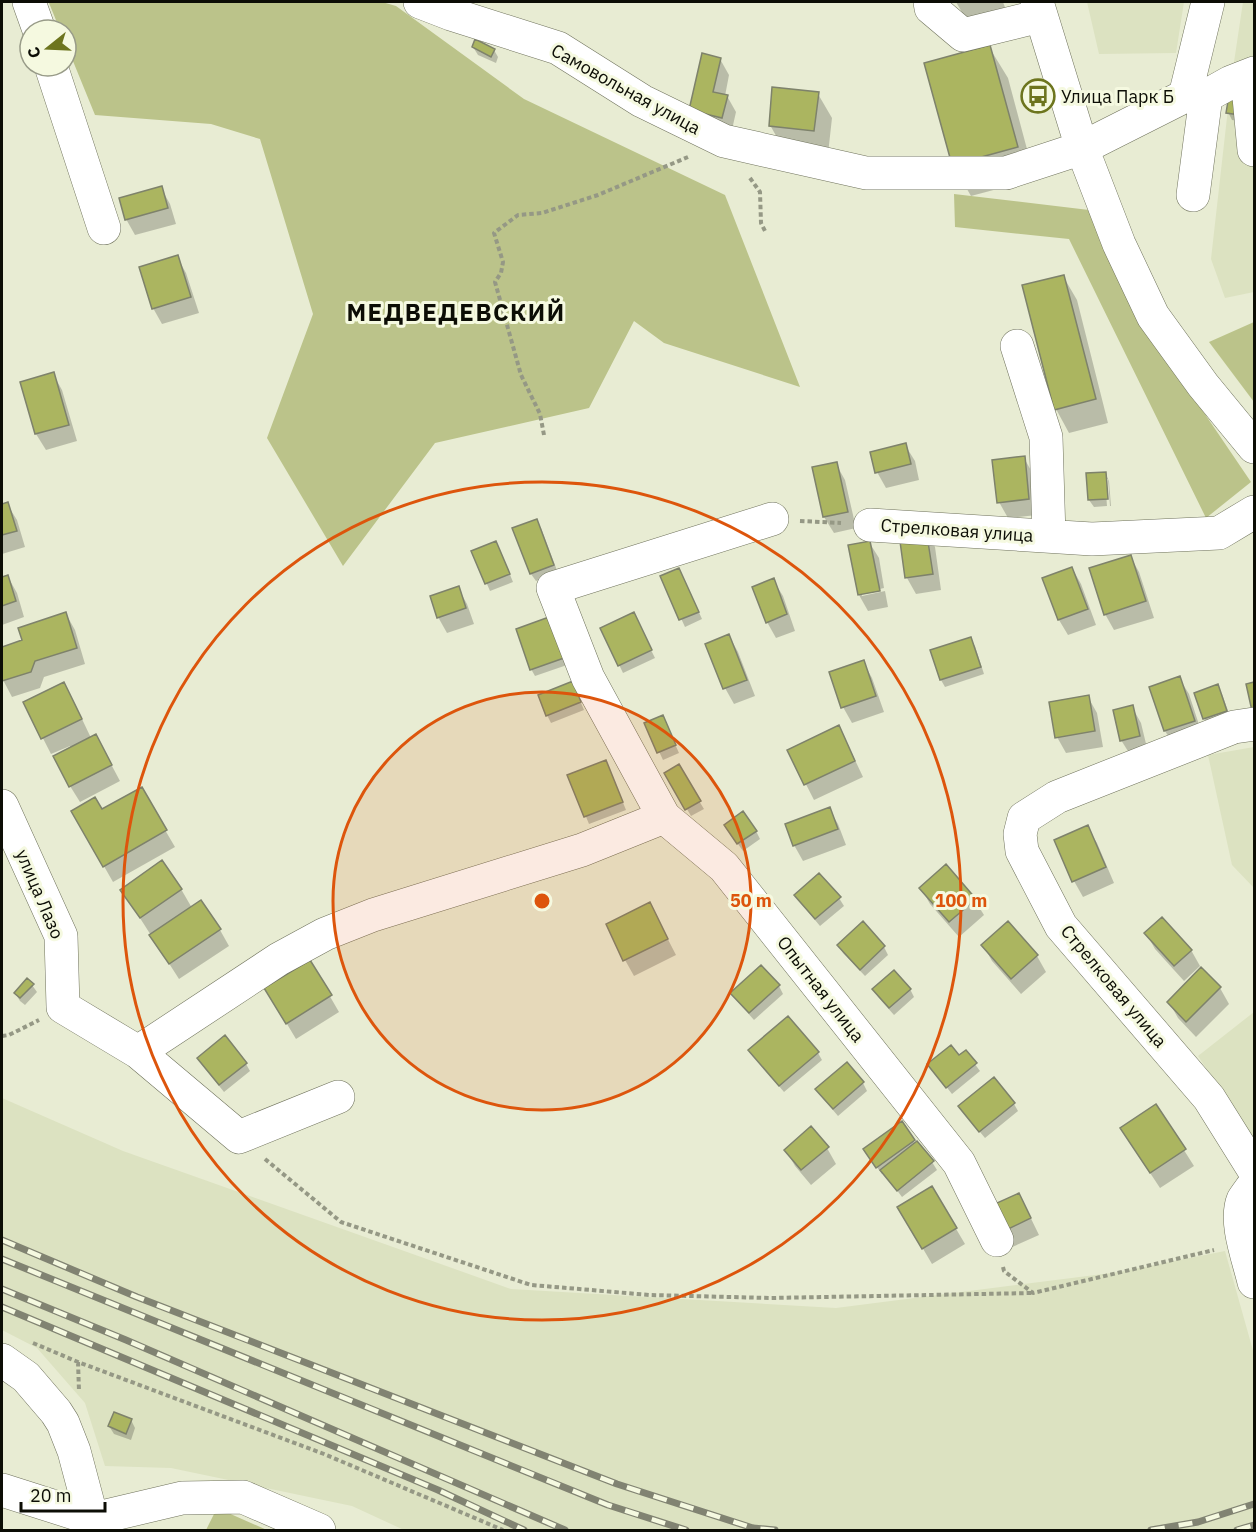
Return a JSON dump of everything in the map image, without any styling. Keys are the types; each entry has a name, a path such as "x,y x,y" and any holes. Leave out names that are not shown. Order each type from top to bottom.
{"street":[{"path":"29,2 35,18"},
{"name":"Самовольная улица","path":"420,2 558,48 642,101 724,141 866,173 1006,173 1082,148 1195,96 1251,75"},
{"path":"930,2 931,8 963,35 1038,9 1082,148 1119,244 1153,316 1203,385 1254,447"},
{"path":"1193,195 1195,96 1209,2"},
{"path":"1251,75 1254,150"},
{"path":"55,78 104,228"},
{"path":"1017,346 1046,437 1049,536"},
{"name":"Стрелковая улица","path":"870,525 1092,539 1219,533 1254,512"},
{"name":"Опытная улица","path":"772,519 553,588 588,678 664,817 724,867 959,1163 997,1240"},
{"name":"Стрелковая улица","path":"1254,724 1234,727 1056,797 1024,818 1020,834 1022,850 1061,926 1209,1098 1254,1170"},
{"name":"улица Лазо","path":"2,806 61,936 63,1007"},
{"path":"138,1052 279,959 325,934 373,915 582,850 664,817"},
{"path":"63,1007 138,1052 239,1137 338,1098"},
{"path":"1249,1260 1240,1218 1243,1200 1254,1184"},
{"path":"12,1349 26,1377 63,1423 74,1451 94,1525"},
{"path":"2,1490 94,1525 182,1498 243,1497 319,1530"}],"path":[{"path":"544,435 540,414 521,375 495,282 501,273 503,262 494,233 518,214 542,213 597,195 724,141 760,192 761,223 766,233"},
{"path":"772,519 870,525"},
{"path":"2,1036 9,1035 63,1007"},
{"path":"239,1137 341,1222 531,1285 650,1295 771,1298 1033,1293 1249,1260"},
{"path":"997,1240 1004,1271 1033,1293"},
{"path":"12,1349 78,1362 324,1454 503,1530"}],"shaded area":[{"path":"1087,2 1184,2 1176,53 1099,54"},
{"path":"1243,2 1254,2 1254,292 1225,298 1211,259 1231,82"},
{"path":"1254,747 1254,888 1232,865 1208,755"},
{"path":"1254,1012 1254,1141 1198,1056"},
{"path":"2,1098 123,1151 511,1289 836,1308 1119,1272 1225,1251 1254,1354 1254,1530 404,1530 352,1506 171,1468 105,1466 85,1403 37,1348 2,1330"}],"green space":[{"path":"382,2 396,6 524,99 725,195 800,387 664,343 634,321 589,408 435,443 343,566 267,438 313,314 260,139 211,124 95,115 78,73 78,18 55,18 49,3"},
{"path":"954,194 1089,210 1154,339 1251,482 1206,518 1069,239 955,227"},
{"path":"1254,322 1254,402 1209,342"},
{"path":"217,1508 267,1530 206,1530"}],"building":[{"path":"475,39 495,49 491,57 472,47"},
{"path":"990,45 1018,147 952,165 924,63"},
{"path":"702,53 721,58 713,92 728,95 722,118 689,110"},
{"path":"772,87 819,92 814,131 769,126"},
{"path":"1229,95 1242,97 1240,115 1226,113"},
{"path":"162,186 168,208 125,220 119,198"},
{"path":"178,255 191,297 152,309 139,267"},
{"path":"1064,275 1096,399 1054,410 1022,285"},
{"path":"54,372 69,425 35,434 20,382"},
{"path":"906,443 911,464 875,473 870,452"},
{"path":"1025,456 1029,499 997,503 992,460"},
{"path":"837,462 848,512 823,517 812,467"},
{"path":"1106,472 1108,499 1088,500 1086,473"},
{"path":"8,502 17,531 2,535 2,504"},
{"path":"537,519 554,565 530,574 512,528"},
{"path":"926,529 933,574 905,578 899,534"},
{"path":"496,541 510,574 485,584 471,551"},
{"path":"870,541 880,591 858,595 848,545"},
{"path":"1131,555 1146,601 1104,615 1089,568"},
{"path":"1072,567 1088,609 1058,620 1042,578"},
{"path":"679,568 699,612 679,620 660,576"},
{"path":"8,575 16,601 2,606 2,577"},
{"path":"774,578 787,614 766,623 752,587"},
{"path":"459,586 466,608 437,618 430,596"},
{"path":"66,612 77,648 35,661 31,672 2,681 2,647 22,640 18,628"},
{"path":"634,612 652,650 618,666 600,628"},
{"path":"549,617 564,658 530,670 516,629"},
{"path":"729,634 747,680 723,689 705,644"},
{"path":"971,637 981,667 940,680 930,650"},
{"path":"864,660 876,696 841,708 829,672"},
{"path":"1180,676 1195,721 1164,731 1149,687"},
{"path":"573,681 581,702 546,716 538,695"},
{"path":"64,682 82,719 41,739 23,702"},
{"path":"1254,682 1254,711 1252,711 1246,684"},
{"path":"1218,684 1227,711 1203,719 1194,693"},
{"path":"1089,695 1095,731 1055,738 1049,702"},
{"path":"1133,705 1140,736 1120,741 1113,710"},
{"path":"663,715 676,745 657,753 644,723"},
{"path":"839,725 855,761 804,785 787,750"},
{"path":"96,734 112,765 69,787 53,756"},
{"path":"606,760 623,802 584,817 567,775"},
{"path":"679,764 701,801 685,810 664,773"},
{"path":"142,787 167,830 103,867 71,811 95,797 102,809"},
{"path":"830,807 838,829 793,846 785,824"},
{"path":"743,811 757,831 737,844 724,825"},
{"path":"1088,825 1106,867 1072,882 1054,840"},
{"path":"162,860 182,889 140,918 120,890"},
{"path":"946,864 976,899 949,922 919,888"},
{"path":"819,873 841,897 815,919 794,895"},
{"path":"201,900 221,929 169,964 149,935"},
{"path":"650,902 668,939 623,961 606,924"},
{"path":"1162,917 1192,950 1174,966 1144,933"},
{"path":"863,921 885,946 860,970 837,945"},
{"path":"1008,921 1038,955 1011,979 981,945"},
{"path":"310,960 332,995 286,1024 264,988"},
{"path":"761,965 780,985 749,1013 730,993"},
{"path":"1201,967 1221,987 1186,1022 1167,1002"},
{"path":"894,970 911,989 889,1008 872,989"},
{"path":"27,978 34,984 20,998 14,993"},
{"path":"788,1016 819,1052 779,1086 748,1050"},
{"path":"225,1035 247,1063 219,1085 197,1058"},
{"path":"951,1045 959,1055 966,1050 977,1063 946,1088 927,1064"},
{"path":"847,1062 864,1082 833,1109 815,1089"},
{"path":"994,1077 1015,1103 979,1132 958,1106"},
{"path":"1156,1104 1186,1149 1150,1173 1120,1128"},
{"path":"902,1121 915,1140 876,1168 863,1149"},
{"path":"811,1126 829,1147 801,1170 784,1150"},
{"path":"917,1141 934,1161 897,1191 880,1170"},
{"path":"932,1186 957,1228 922,1249 897,1207"},
{"path":"1019,1193 1031,1218 1000,1233 988,1207"},
{"path":"114,1412 132,1419 126,1434 108,1426"}],"railway":[{"path":"2,1240 137,1297 617,1484 753,1528 775,1530"},
{"path":"2,1259 608,1505 686,1530"},
{"path":"2,1289 126,1340 565,1530"},
{"path":"2,1307 438,1490 524,1530"},
{"path":"1151,1530 1198,1522 1254,1504"},
{"path":"1237,1530 1254,1525"}],"place":[{"name":"Улица Парк Б","path":"1038,96"}],"district":[{"name":"МЕДВЕДЕВСКИЙ","path":"456,312"}]}
